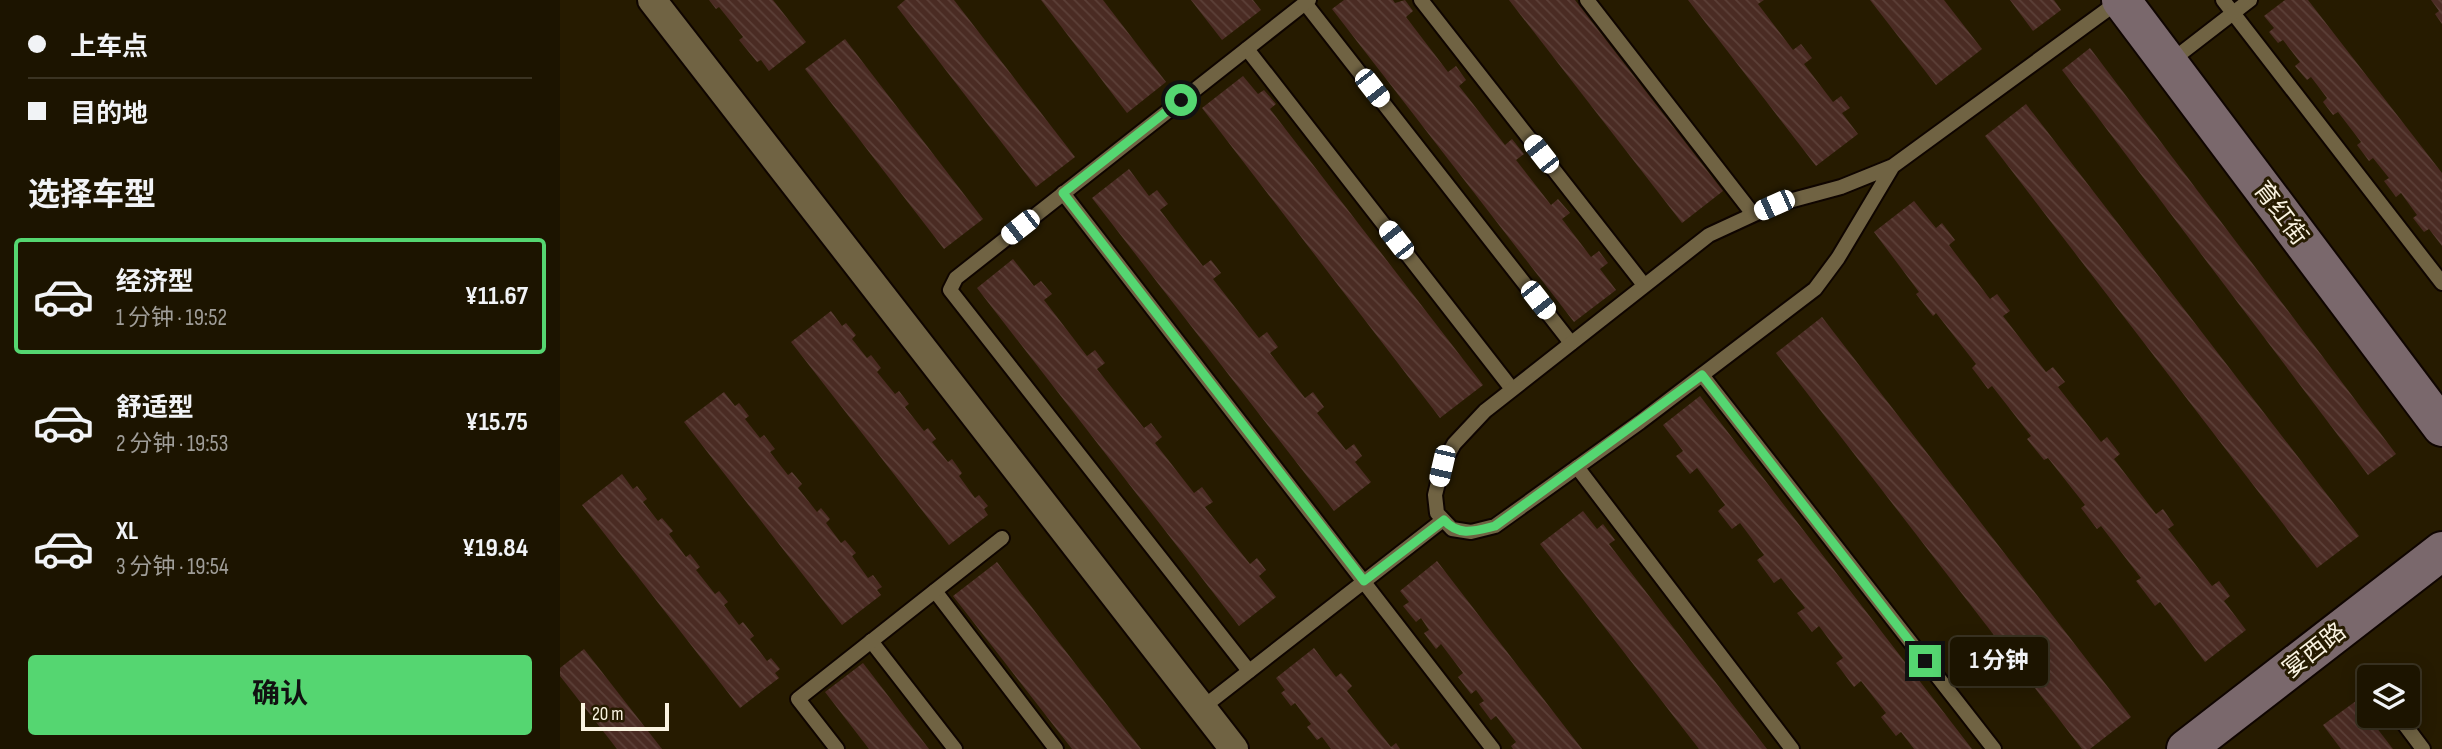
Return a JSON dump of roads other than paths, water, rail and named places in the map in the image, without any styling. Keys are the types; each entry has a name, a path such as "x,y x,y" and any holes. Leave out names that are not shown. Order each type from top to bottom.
{"street":[{"path":"652,0 1234,749"},
{"name":"育红街","path":"2121,0 2442,427"},
{"name":"宴西路","path":"2186,749 2442,551"}],"lane":[{"path":"1421,0 1644,285"},
{"path":"1587,0 1753,214"},
{"path":"1893,166 1838,258 1815,289 1702,375 1495,526 1471,532 1452,529 1437,513 1435,495 1442,466 1454,444 1485,411 1709,235 1774,205 1841,187 1893,166 2121,0"},
{"path":"2223,0 2442,283"},
{"path":"2168,63 2250,0"},
{"path":"1249,671 950,290 956,278 1247,49 1301,3 1571,343"},
{"path":"1247,49 1512,389"},
{"path":"1063,193 1493,749"},
{"path":"1702,375 1994,749"},
{"path":"1577,467 1792,749"},
{"path":"1202,708 1444,520"},
{"path":"837,749 798,699 1002,538"},
{"path":"935,592 1056,749"},
{"path":"872,642 955,749"},
{"path":"2407,728 2423,749"}]}
